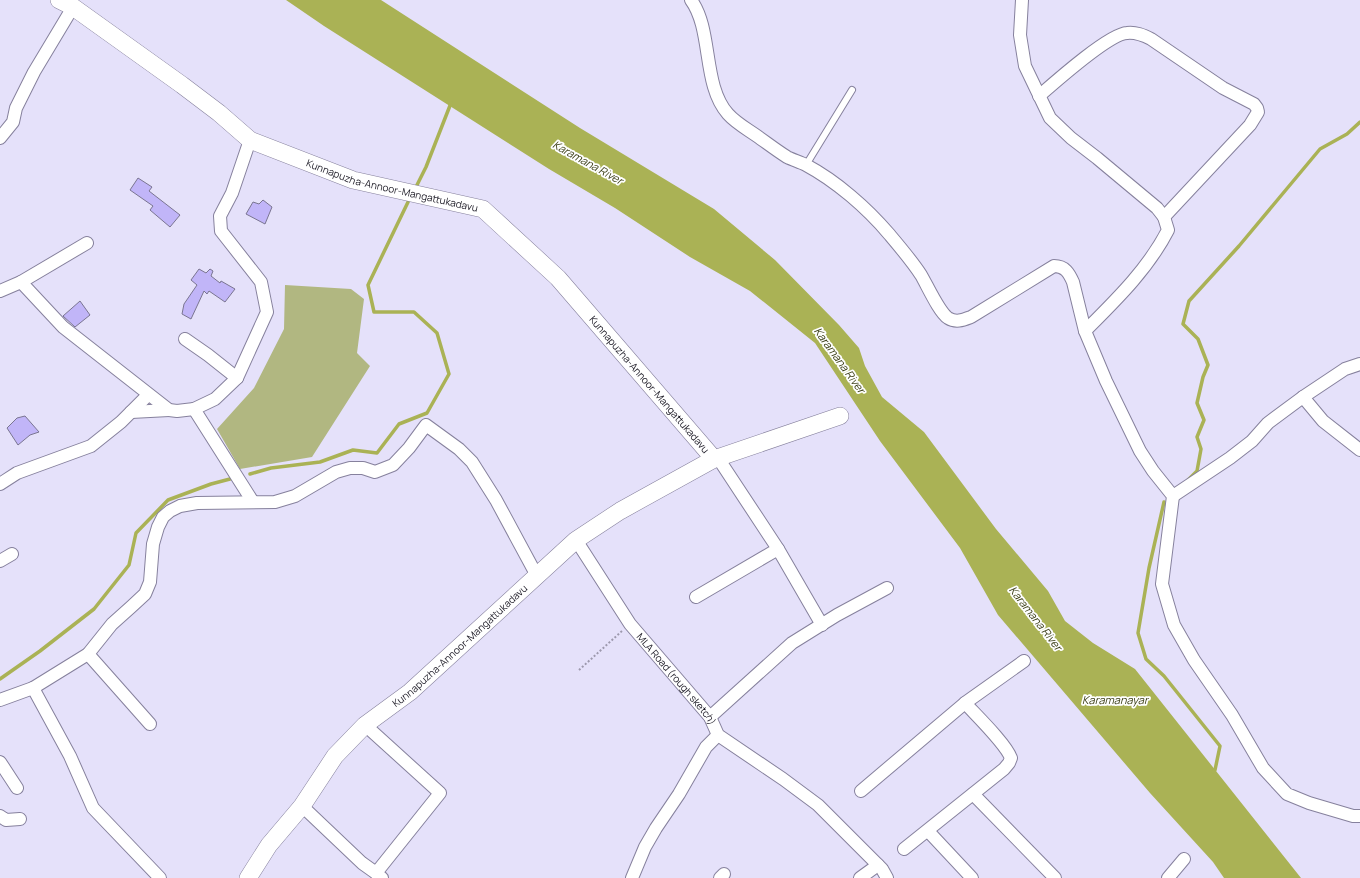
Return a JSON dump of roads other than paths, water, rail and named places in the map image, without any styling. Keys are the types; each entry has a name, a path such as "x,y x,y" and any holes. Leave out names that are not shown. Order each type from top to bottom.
{"street":[{"path":"1022,0 1020,35 1025,66 1050,118 1061,129 1157,208 1164,217 1168,230 1158,248 1124,292 1085,331"},
{"path":"692,1 701,22 710,72 719,100 728,114 787,157 806,165 836,185 869,213 885,230 920,274 941,311 948,318 959,321 971,317 1054,266 1064,268 1070,274 1085,331 1106,381 1140,451 1153,471 1173,496 1162,584 1174,625 1194,660 1232,715 1263,768 1287,794 1309,803 1353,816 1360,816"},
{"path":"0,138 13,122 16,108 66,4"},
{"name":"Kunnapuzha-Annoor-Mangattukadavu","path":"66,4 195,94 220,113 250,140 353,180 483,209 558,278 716,459"},
{"path":"1039,96 1096,49 1126,33 1142,35 1151,39 1223,88 1254,104 1258,112 1250,125 1164,217"},
{"path":"131,412 194,409 215,399 237,378 267,312 261,282 221,231 220,216 232,193 250,140"},
{"path":"0,291 22,282 86,243"},
{"path":"22,282 63,327 169,410"},
{"path":"185,339 237,378"},
{"path":"1173,496 1230,458 1252,441 1268,423 1303,397 1345,369 1360,364"},
{"path":"0,484 17,473 90,446 121,422 148,395"},
{"path":"1303,397 1323,421 1360,450"},
{"path":"194,409 253,502"},
{"name":"Kunnapuzha-Annoor-Mangattukadavu","path":"248,878 269,845 302,806 335,756 365,725 410,692 576,540 620,511 716,459 840,416"},
{"path":"0,700 33,688 88,654 112,624 144,594 150,582 153,544 158,527 163,517 170,511 180,506 197,503 274,502 296,496 336,472 350,468 362,468 375,472 393,465 409,448 426,425 459,449 472,462 496,500 537,576"},
{"path":"716,459 778,549 822,625"},
{"name":"MLA Road (rough sketch)","path":"576,540 630,624 710,717 718,735 783,779 818,805 882,869 886,878"},
{"path":"696,597 778,549"},
{"path":"0,561 12,554"},
{"path":"710,717 792,643 887,588"},
{"path":"88,654 150,724"},
{"path":"861,791 965,703 1024,661"},
{"path":"33,688 70,756 93,808 160,878"},
{"path":"904,849 1004,769 1009,763 1011,758 1010,754 965,703"},
{"path":"302,806 362,863 379,876 440,793 365,725"},
{"path":"632,878 645,847 656,828 679,794 706,747 718,735"},
{"path":"0,762 16,788"},
{"path":"973,794 1054,878"},
{"path":"0,816 6,820 20,818"},
{"path":"928,831 972,878"},
{"path":"1168,878 1184,859"},
{"path":"860,878 878,865"}],"lane":[{"path":"806,165 852,90"}],"water":[{"name":"Karamanayar","path":"286,0 381,0 580,128 714,209 775,260 839,325 859,348 865,366 882,397 924,432 996,529 1048,591 1065,621 1093,643 1135,669 1301,878 1224,878 1213,862 1150,793 998,615 960,548 880,441 815,343 750,291 690,257 615,208 549,169 324,26"}],"waterway":[{"path":"416,187 426,167 451,103"},
{"path":"1188,480 1197,471 1201,449 1197,437 1204,420 1197,403 1203,377 1208,365 1198,339 1183,324 1189,301 1239,246 1320,149 1347,134 1360,122"},
{"path":"250,474 271,468 320,462 353,450 377,453 399,424 427,413 449,374 437,333 414,312 374,312 368,285 409,200"},
{"path":"0,679 40,651 94,609 129,565 136,533 168,500 211,484 230,479"},
{"path":"1164,502 1149,568 1138,633 1146,659 1164,676 1220,746 1215,770 1213,772"}],"water label":[{"name":"Karamana River","path":"588,162"},
{"name":"Karamana River","path":"840,360"},
{"name":"Karamana River","path":"1036,618"}]}
